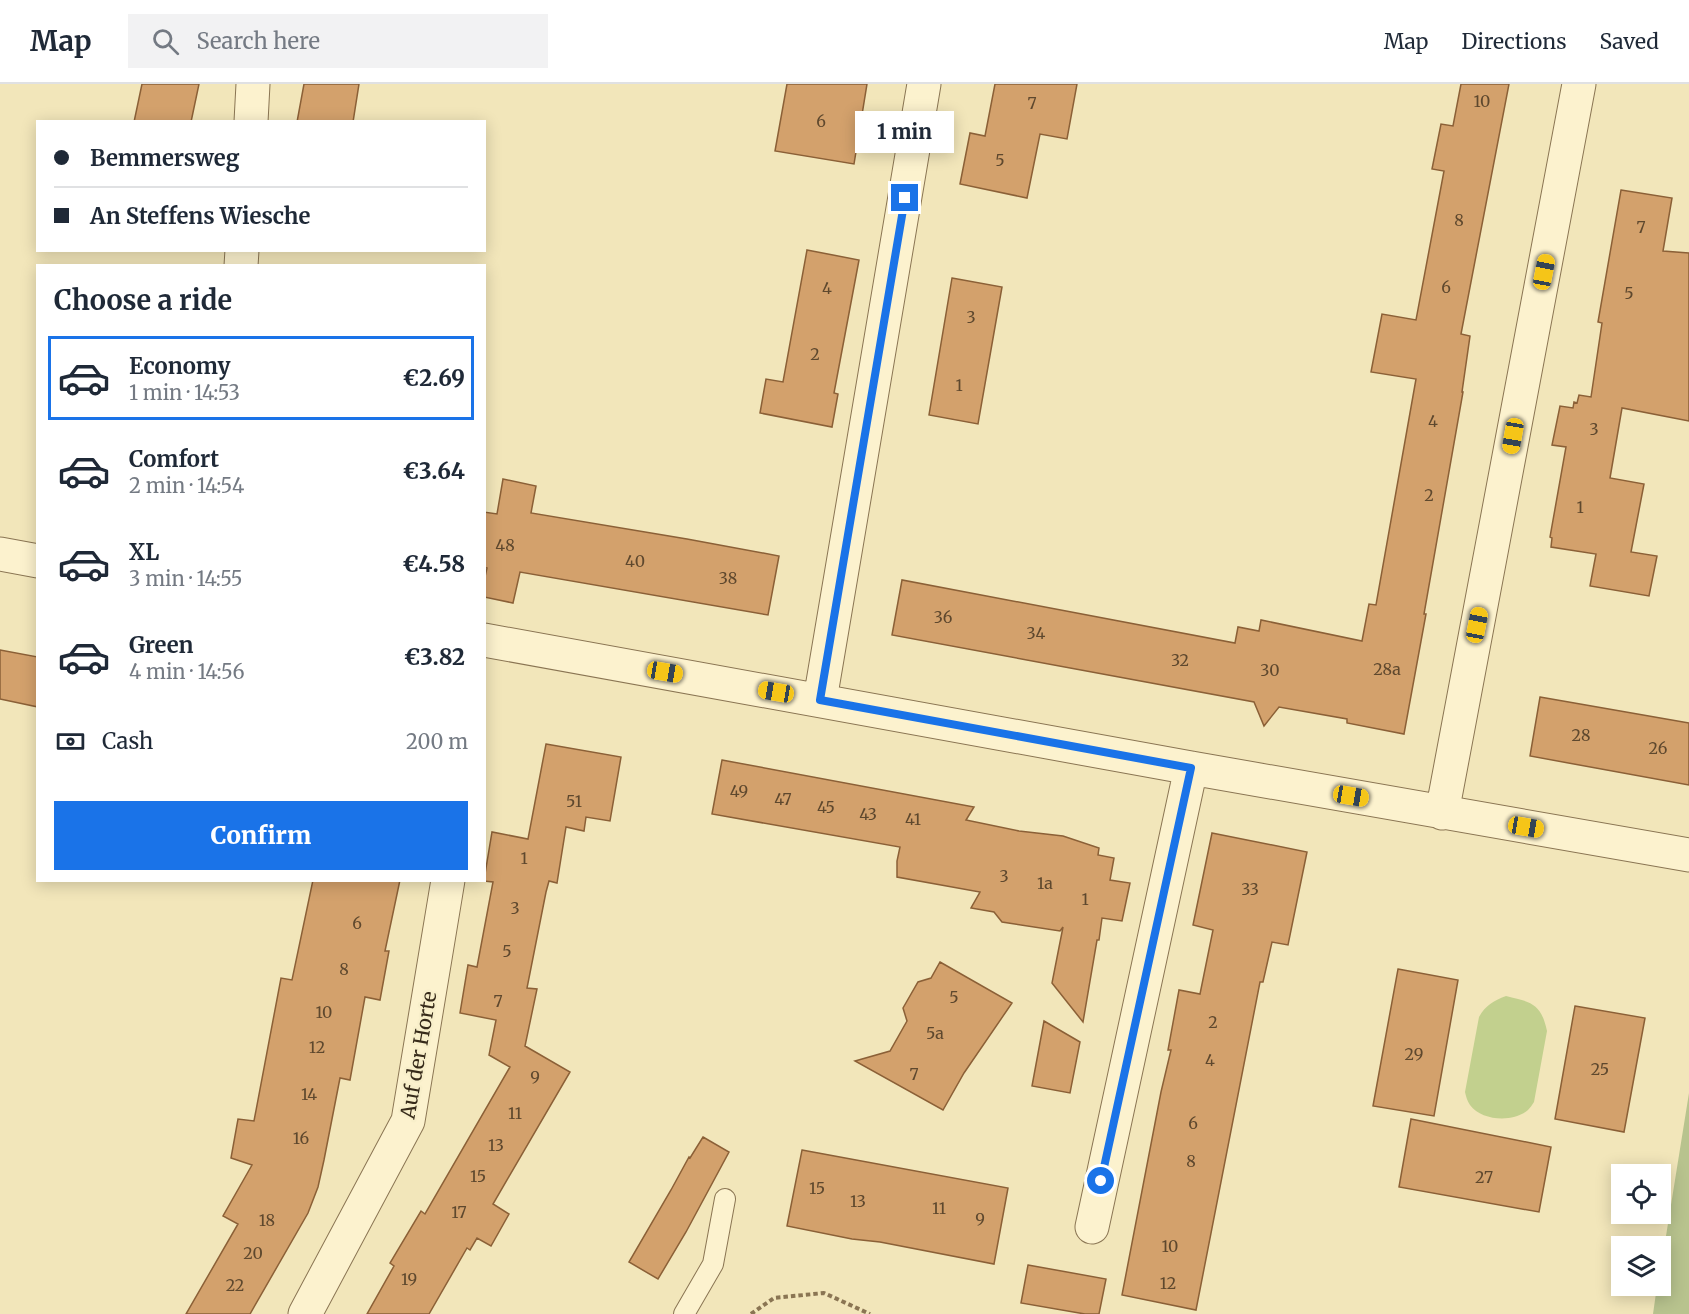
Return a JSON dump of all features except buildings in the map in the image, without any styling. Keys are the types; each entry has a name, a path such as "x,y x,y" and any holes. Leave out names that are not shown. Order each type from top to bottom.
{"street":[{"path":"251,120 254,84"},
{"path":"820,700 924,84"},
{"path":"1442,813 1579,84"},
{"path":"0,554 36,561"},
{"path":"486,646 820,700 1442,813 1689,855"},
{"path":"1092,1227 1191,768"},
{"name":"Auf der Horte","path":"305,1314 408,1121 448,882"}],"lane":[{"path":"684,1314 712,1264 725,1199"}],"path":[{"path":"751,1314 774,1298 824,1293 870,1314"}],"green space":[{"path":"1506,996 1534,1005 1542,1015 1547,1031 1534,1102 1522,1114 1498,1118 1475,1110 1469,1103 1465,1092 1479,1017 1490,1004"},
{"path":"1689,1093 1689,1314 1653,1314 1656,1296 1671,1296 1671,1236 1666,1236 1668,1224 1671,1224 1671,1205"}],"route":[{"path":"905,198 820,700 1191,768 1101,1181"}]}
